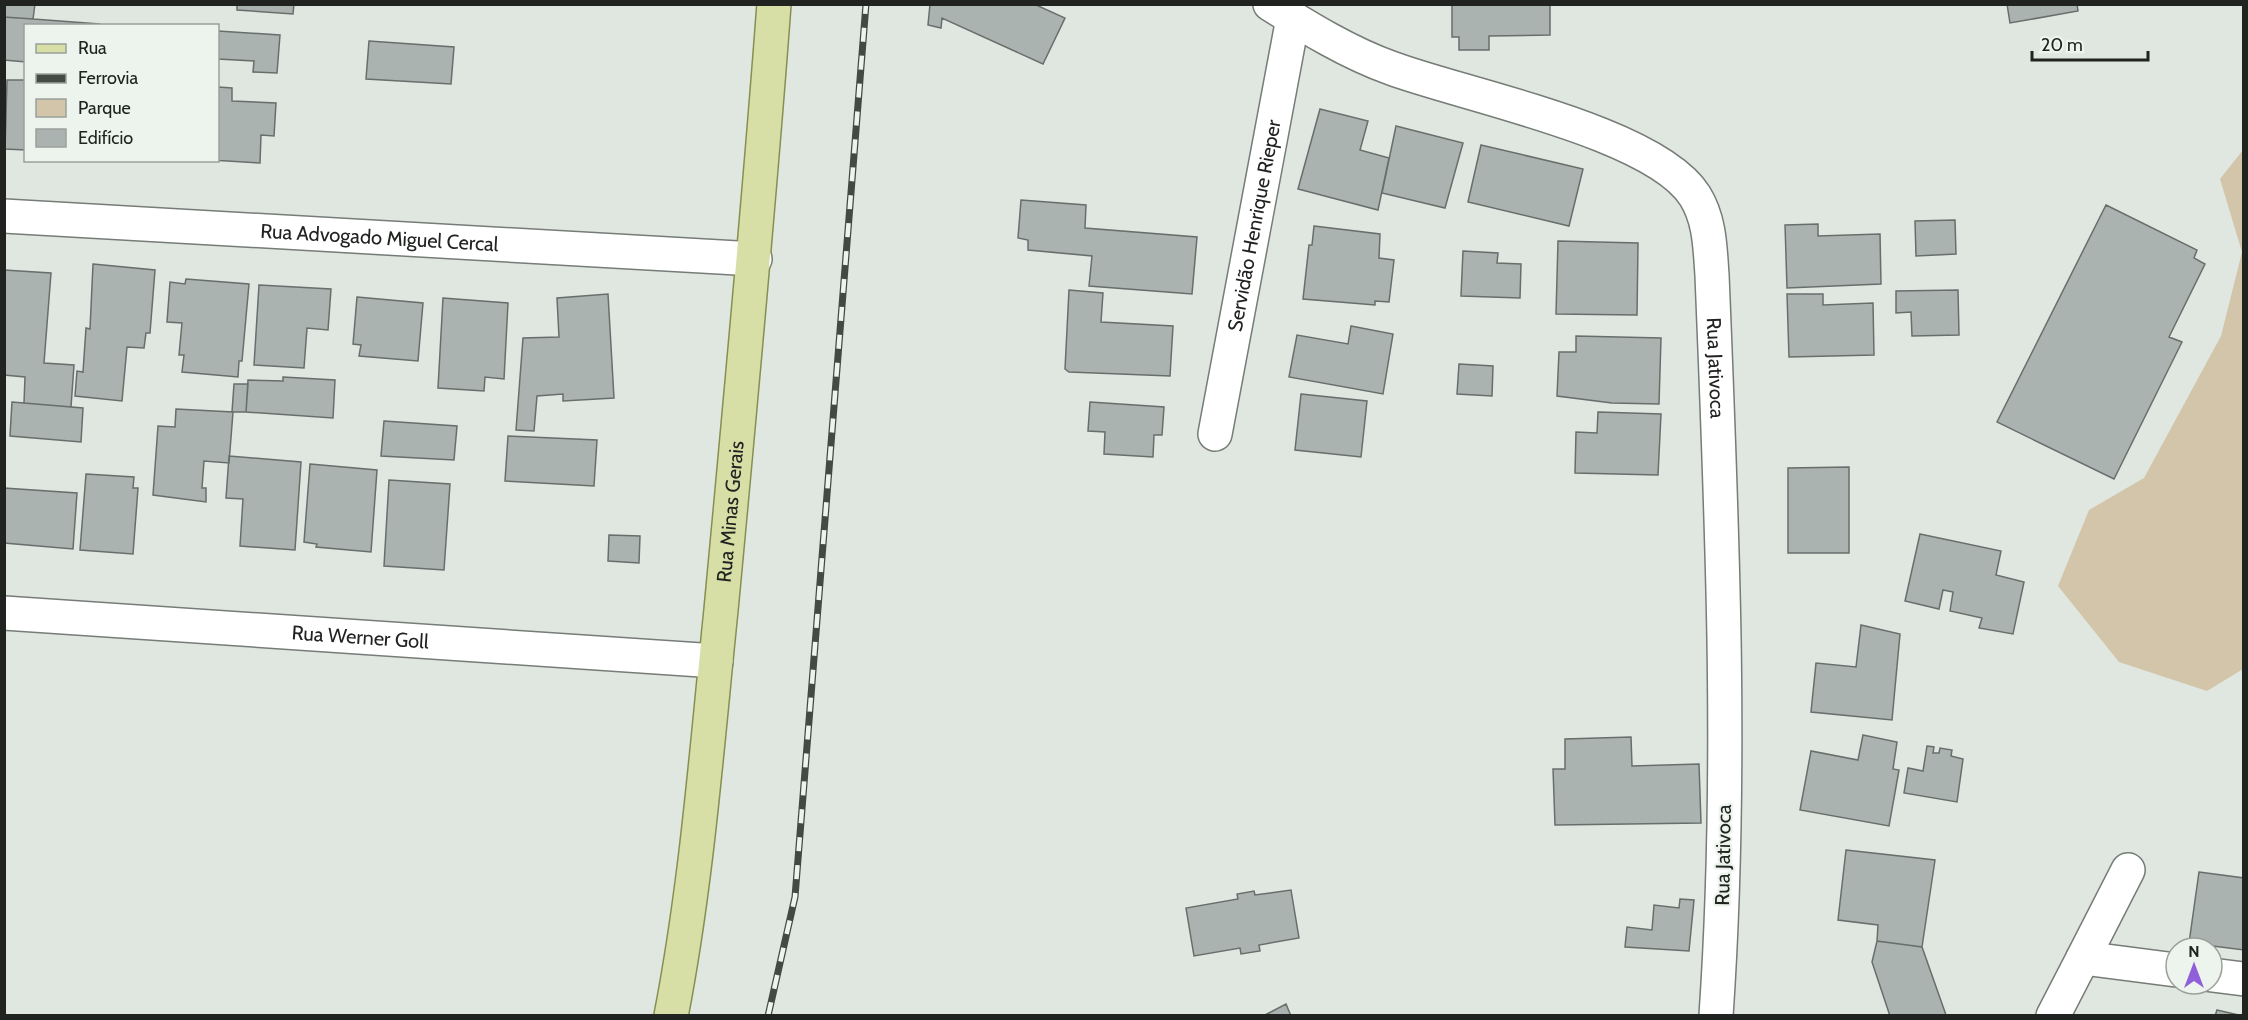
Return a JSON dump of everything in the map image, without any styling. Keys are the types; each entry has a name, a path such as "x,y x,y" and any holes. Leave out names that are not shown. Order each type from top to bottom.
{"main road":[{"name":"Rua Minas Gerais","path":"671,1016 689,915 716,661 755,259 774,4"}],"street":[{"name":"Servidão Henrique Rieper","path":"1215,434 1281,11"},
{"name":"Rua Jativoca","path":"1281,11 1358,54 1391,68 1562,120 1637,150 1668,170 1694,194 1707,221 1712,275 1725,640 1725,818 1716,1016"},
{"name":"Rua Advogado Miguel Cercal","path":"4,216 755,259"},
{"name":"Rua Werner Goll","path":"4,613 716,661"},
{"path":"2054,1016 2128,870"},
{"path":"2083,958 2164,968"},
{"path":"2224,976 2244,979"}],"green space":[{"path":"2243,150 2243,669 2207,691 2119,662 2058,586 2089,510 2144,478 2221,336 2242,252 2220,179"}],"building":[{"path":"4,4 35,4 33,19 4,17"},
{"path":"237,4 294,4 293,14 237,10"},
{"path":"930,4 1034,4 1065,18 1043,64 942,18 941,28 928,25"},
{"path":"1452,4 1550,4 1550,35 1489,36 1489,50 1459,50 1459,37 1452,37"},
{"path":"2007,4 2077,4 2078,11 2010,23"},
{"path":"4,17 100,24 24,24 24,62 4,60"},
{"path":"219,31 280,35 277,73 253,72 254,61 219,59"},
{"path":"369,41 454,47 451,84 366,79"},
{"path":"7,80 24,80 24,150 5,149"},
{"path":"219,87 232,88 232,101 276,103 274,136 261,135 260,163 219,160"},
{"path":"1320,109 1368,121 1360,150 1389,158 1378,210 1298,189"},
{"path":"1396,126 1463,143 1445,208 1382,193"},
{"path":"1481,145 1583,169 1569,226 1468,202"},
{"path":"1021,200 1086,205 1085,228 1197,237 1192,294 1089,286 1092,256 1028,250 1028,240 1018,238"},
{"path":"2106,205 2197,250 2194,258 2205,264 2169,337 2182,342 2114,479 1997,422"},
{"path":"1955,220 1956,254 1916,256 1915,221"},
{"path":"1818,224 1818,236 1880,234 1881,284 1787,288 1785,225"},
{"path":"1314,226 1380,234 1379,258 1394,260 1389,302 1375,301 1375,305 1303,299 1309,245 1312,245"},
{"path":"1558,241 1638,243 1637,315 1556,314"},
{"path":"1463,251 1498,253 1497,263 1521,264 1520,298 1461,296"},
{"path":"93,264 155,270 150,333 146,333 144,348 127,347 122,401 75,396 77,371 83,372 86,328 90,329"},
{"path":"4,270 51,273 44,363 74,365 71,407 24,403 25,377 4,375"},
{"path":"186,279 249,284 242,361 239,361 238,377 182,372 184,355 179,355 182,323 167,322 170,282 185,284"},
{"path":"259,285 331,289 328,330 307,328 304,368 254,365"},
{"path":"1069,290 1103,293 1101,322 1173,326 1170,376 1069,372 1065,369"},
{"path":"1958,290 1959,335 1912,336 1911,312 1896,313 1896,291"},
{"path":"608,294 614,398 563,401 563,394 537,396 534,431 516,430 523,338 559,337 557,298"},
{"path":"1787,294 1823,294 1823,305 1873,303 1874,355 1789,357"},
{"path":"357,297 423,303 418,361 359,356 361,345 353,344"},
{"path":"443,298 508,303 504,379 485,377 484,391 438,388"},
{"path":"1351,326 1393,334 1383,394 1289,377 1297,335 1348,344"},
{"path":"1576,336 1661,338 1659,404 1612,403 1557,396 1559,352 1576,352"},
{"path":"1459,364 1493,366 1492,396 1457,394"},
{"path":"283,377 335,380 333,418 246,412 248,380 283,381"},
{"path":"234,384 248,384 246,412 232,412"},
{"path":"1301,394 1367,401 1361,457 1295,450"},
{"path":"12,402 83,408 81,442 10,436"},
{"path":"1090,402 1164,407 1162,435 1154,435 1153,457 1104,454 1105,432 1088,431"},
{"path":"176,409 233,412 229,463 204,461 202,488 206,488 206,502 153,495 158,426 175,427"},
{"path":"1598,412 1661,414 1658,475 1575,473 1576,432 1597,433"},
{"path":"384,421 457,426 454,460 381,456"},
{"path":"508,436 597,440 594,486 505,481"},
{"path":"229,456 301,462 295,550 240,546 243,499 226,498"},
{"path":"310,464 377,470 371,552 316,547 317,544 304,542"},
{"path":"1849,467 1849,553 1788,553 1788,468"},
{"path":"86,474 134,477 133,488 138,488 133,554 80,550"},
{"path":"389,480 450,484 444,570 384,566"},
{"path":"4,488 77,493 73,549 4,543"},
{"path":"1920,534 2001,551 1996,575 2024,582 2013,634 1979,628 1982,618 1950,611 1953,592 1943,590 1939,609 1905,601"},
{"path":"609,535 640,536 639,563 608,561"},
{"path":"1861,625 1900,634 1892,720 1811,712 1816,663 1856,667"},
{"path":"1863,735 1897,742 1893,769 1899,770 1889,826 1800,810 1811,751 1858,760"},
{"path":"1631,737 1632,766 1699,764 1701,823 1555,825 1553,769 1565,769 1565,739"},
{"path":"1927,746 1934,747 1933,753 1939,753 1940,748 1952,750 1951,756 1963,759 1957,802 1904,793 1908,768 1923,771"},
{"path":"1846,850 1935,860 1922,947 1877,941 1878,925 1838,920"},
{"path":"2199,872 2244,878 2244,950 2224,947 2224,936 2190,936"},
{"path":"1291,890 1299,938 1259,945 1260,951 1241,954 1240,948 1194,956 1186,908 1238,899 1237,894 1254,891 1255,895"},
{"path":"1680,899 1694,900 1689,951 1625,947 1627,927 1652,930 1654,905 1679,908"},
{"path":"1877,941 1922,947 1946,1015 1890,1016 1872,962"},
{"path":"1286,1004 1291,1016 1263,1016"},
{"path":"2217,1010 2243,1016 2215,1016"}],"railway":[{"path":"768,1016 795,897 866,4"}]}
